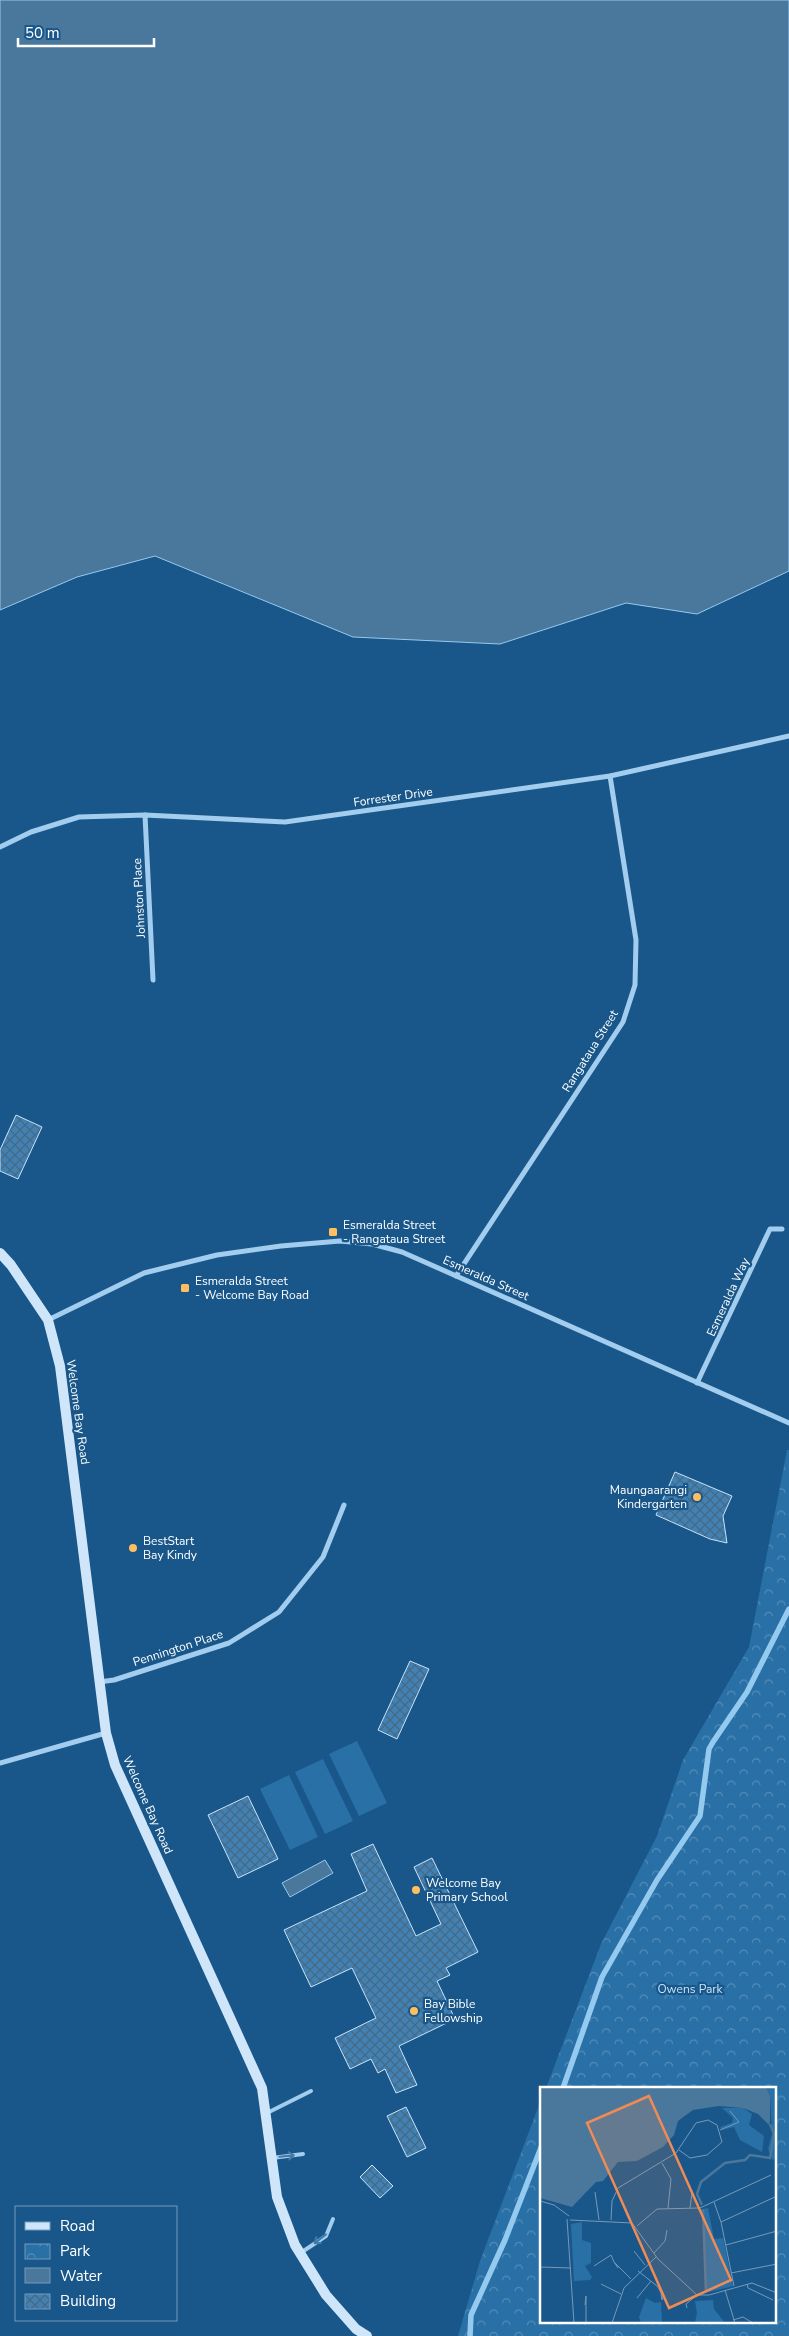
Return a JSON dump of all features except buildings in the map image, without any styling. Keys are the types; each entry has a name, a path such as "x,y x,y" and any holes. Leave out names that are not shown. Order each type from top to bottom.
{"main road":[{"name":"Welcome Bay Road","path":"0,1253 11,1265 48,1320 60,1366 106,1733 115,1765 262,2088 270,2158 277,2197 286,2226 299,2253 353,2332 367,2336"}],"street":[{"name":"Forrester Drive","path":"0,847 31,832 80,817 144,815 285,822 610,776 789,736"},
{"name":"Rangataua Street","path":"456,1276 622,1022 635,985 636,940 610,776"},
{"name":"Johnston Place","path":"144,815 153,980"},
{"name":"Esmeralda Way","path":"697,1383 770,1229 782,1229"},
{"name":"Esmeralda Street","path":"48,1320 144,1273 217,1255 281,1246 340,1241 372,1244 402,1252 789,1423"},
{"name":"Pennington Place","path":"100,1682 114,1680 229,1643 279,1612 323,1557 344,1505"},
{"path":"0,1763 106,1733"}],"lane":[{"path":"265,2113 276,2110 310,2091"},
{"path":"270,2158 304,2154"},
{"path":"299,2253 326,2236 333,2219"}],"green space":[{"name":"Owens Park","path":"787,1450 789,1450 789,2336 458,2336 480,2261 540,2103 540,2324 776,2324 776,2087 546,2087 601,1944 657,1836 683,1760 749,1647"},
{"path":"357,1741 387,1803 359,1816 329,1754"},
{"path":"323,1759 353,1821 325,1834 295,1772"},
{"path":"289,1775 318,1837 290,1850 260,1789"}],"water":[{"path":"0,0 789,0 789,571 697,614 626,603 500,644 353,637 155,556 77,577 0,610"},
{"path":"325,1860 333,1873 290,1897 282,1883"}],"waterway":[{"path":"563,2087 602,1977 657,1880 700,1816 709,1749 747,1692 789,1609"},
{"path":"470,2336 471,2315 505,2240 540,2150"}],"place":[{"name":"Esmeralda Street - Rangataua Street","path":"333,1232"},
{"name":"Esmeralda Street - Welcome Bay Road","path":"185,1288"},
{"name":"Maungaarangi Kindergarten","path":"697,1497"},
{"name":"BestStart Bay Kindy","path":"133,1548"},
{"name":"Welcome Bay Primary School","path":"416,1890"},
{"name":"Bay Bible Fellowship","path":"414,2011"}]}
